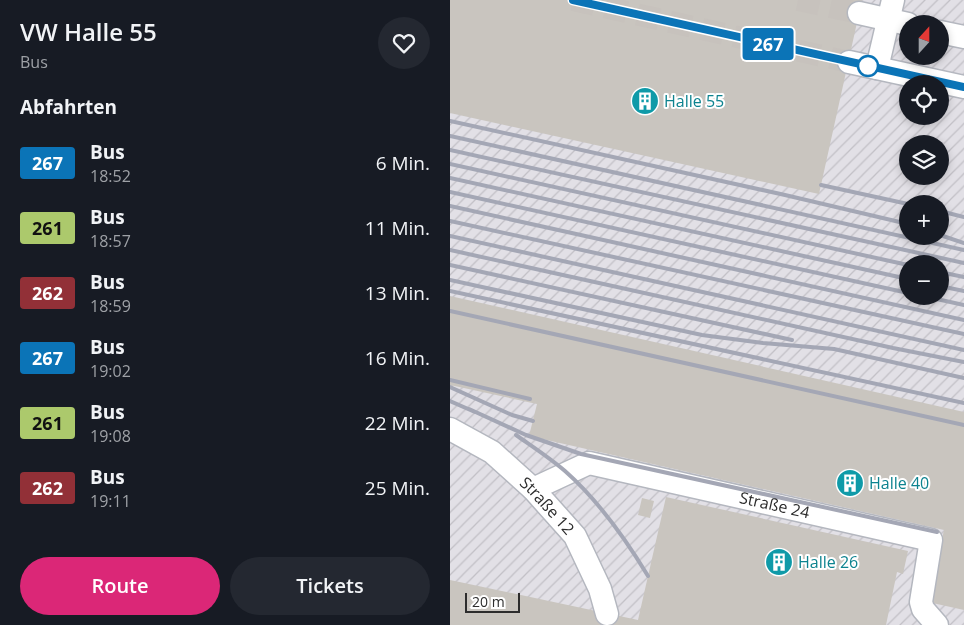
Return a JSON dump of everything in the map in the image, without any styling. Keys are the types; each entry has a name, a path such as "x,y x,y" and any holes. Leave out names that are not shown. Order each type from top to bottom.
{"street":[{"path":"860,13 896,15 877,68"},
{"path":"949,34 964,37"},
{"path":"849,62 964,87"},
{"name":"Straße 12","path":"450,429 492,452 533,489 575,536 600,589 607,614"},
{"name":"Straße 24","path":"533,489 589,463 931,540 921,602 923,609 937,625"}],"shaded area":[{"path":"450,0 964,0 964,625 450,625"}],"building":[{"name":"Halle 55","path":"450,0 862,0 819,194 450,113"},
{"name":"Halle 40","path":"450,296 964,412 964,610 928,602 944,530 529,436 537,404 450,385"},
{"name":"Halle 26","path":"666,497 908,551 903,574 897,572 886,625 450,625 450,580 638,620"},
{"path":"642,498 654,501 650,518 638,515"}],"tunnel":[{"path":"573,0 849,62"},
{"path":"798,0 859,13"}],"railway":[{"path":"450,121 899,222"},
{"path":"450,136 964,250"},
{"path":"450,150 964,263"},
{"path":"450,164 899,263"},
{"path":"450,178 899,277"},
{"path":"821,185 899,202"},
{"path":"450,192 899,291"},
{"path":"450,206 964,320"},
{"path":"949,213 964,217"},
{"path":"450,221 964,334"},
{"path":"450,236 964,350"},
{"path":"949,238 964,243"},
{"path":"450,250 964,362"},
{"path":"450,265 792,340"},
{"path":"949,274 964,277"},
{"path":"450,280 702,335 763,343 834,349 964,378"},
{"path":"949,288 964,291"},
{"path":"450,291 964,403"},
{"path":"949,302 964,305"},
{"path":"450,311 964,425"},
{"path":"450,380 530,399"},
{"path":"450,387 512,415 533,421"},
{"path":"450,401 475,412"},
{"path":"469,409 526,435 581,454 937,532"},
{"path":"516,435 559,466 589,495 621,534 648,576"}],"bus line":[{"name":"267","path":"573,0 964,87"}],"place":[{"name":"Halle 55","path":"645,101"},
{"name":"Halle 40","path":"850,483"},
{"name":"Halle 26","path":"779,562"}]}
